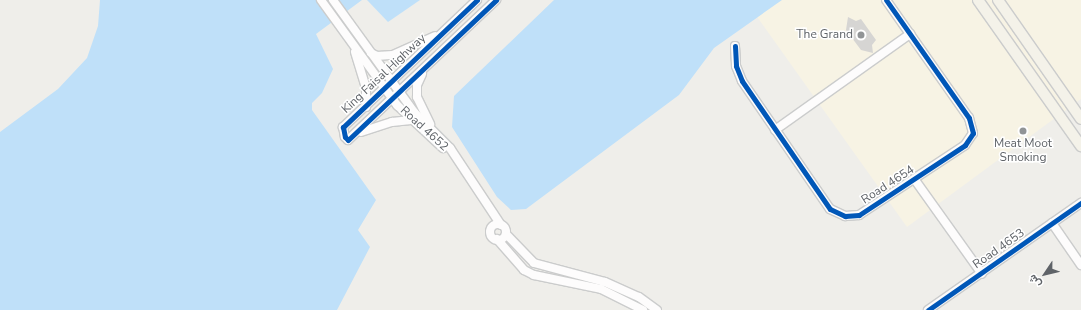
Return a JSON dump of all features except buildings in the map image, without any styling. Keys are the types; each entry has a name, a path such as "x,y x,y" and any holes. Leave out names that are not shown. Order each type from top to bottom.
{"main road":[{"path":"978,0 1081,146"},
{"path":"998,0 1081,119"}],"street":[{"name":"Road 4652","path":"321,0 385,88 411,120 457,160"},
{"name":"Road 4652","path":"333,0 399,92 457,160 490,212 497,226"},
{"name":"King Faisal Highway","path":"477,0 342,129 348,140 496,0"},
{"name":"Road 4654","path":"735,46 740,76 775,130 830,209 841,215 863,213 915,180 968,143 973,128 969,118 886,0"},
{"path":"370,52 383,56 401,52 445,31"},
{"path":"775,130 910,34"},
{"path":"351,42 366,87 366,107"},
{"path":"430,64 420,77 417,98 437,135"},
{"path":"353,136 380,125 411,120"},
{"name":"Road 4653","path":"915,180 982,274"},
{"name":"Road 4653","path":"928,310 982,274 1081,203"},
{"path":"1052,223 1081,265"},
{"path":"643,310 601,289 534,275 524,270 498,239 491,234 497,226 534,263 605,282 639,297 657,310"},
{"path":"498,239 506,234"}],"shaded area":[{"path":"745,0 1081,0 1081,99 907,227"}],"water":[{"path":"100,0 362,0 316,34 333,69 322,93 312,103 312,110 376,200 358,230 370,247 337,310 0,310 0,132 58,89 87,58 98,26"},
{"path":"367,0 420,0 388,22"},
{"path":"554,0 782,0 714,48 679,95 526,209 511,210 497,197 452,127 454,96"}],"cycle path":[{"path":"477,0 343,127 345,137 348,140 496,0"},
{"path":"735,46 736,66 742,81 830,209 845,216 859,215 965,145 973,133 969,118 886,0"},
{"path":"928,310 1081,203"}],"place":[{"name":"The Grand","path":"861,35"},
{"name":"Meat Moot Smoking","path":"1023,131"}]}
